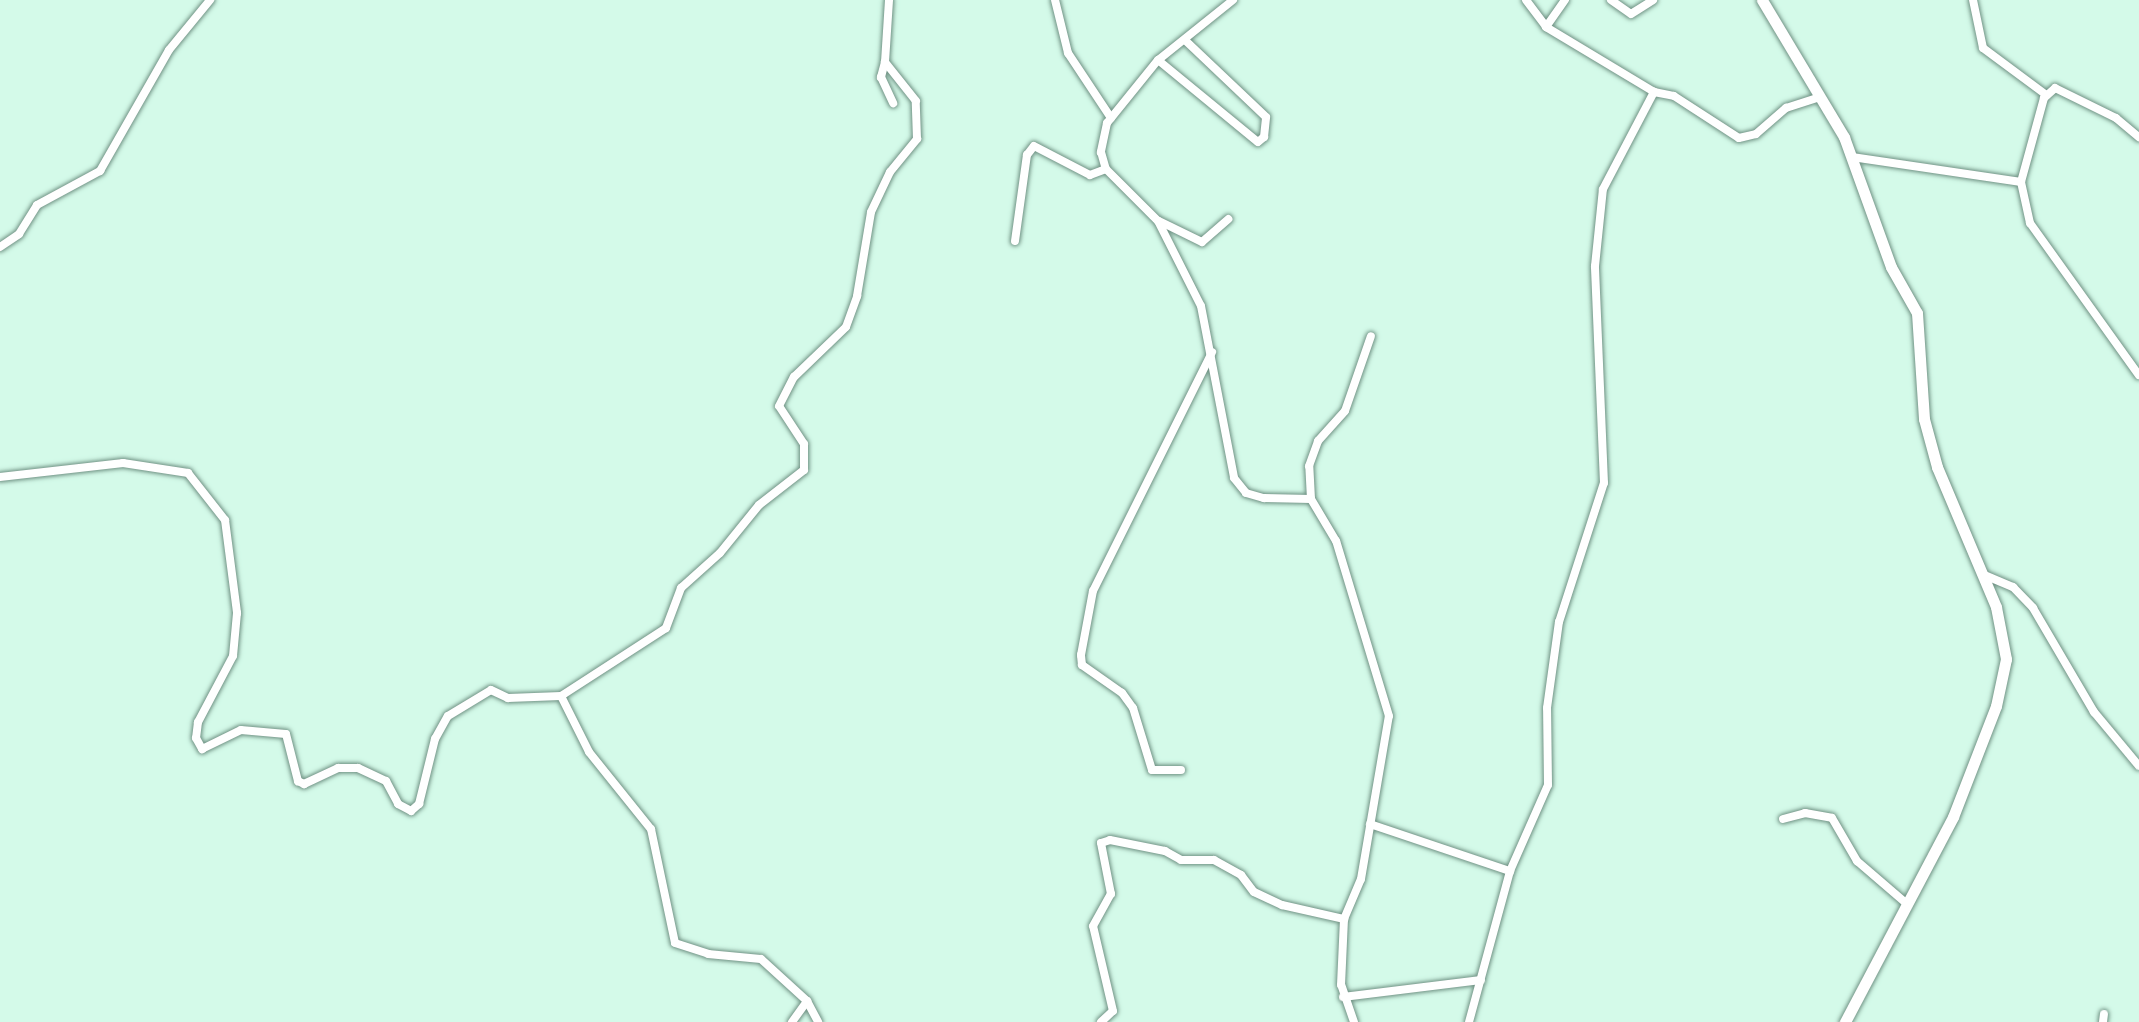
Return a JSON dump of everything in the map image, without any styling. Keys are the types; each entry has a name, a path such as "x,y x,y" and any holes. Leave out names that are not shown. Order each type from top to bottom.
{"street":[{"path":"0,247 19,234 37,205 100,171 169,50 210,0"},
{"path":"889,0 885,62 881,77 893,103"},
{"path":"1055,0 1068,53 1111,118"},
{"path":"1233,0 1158,60 1111,118 1101,152 1106,169 1158,221 1201,306 1213,351 1226,457 1234,478 1246,493 1264,498 1311,499"},
{"path":"1526,0 1546,27 1654,92 1674,96 1739,138 1756,134 1786,108 1819,97"},
{"path":"1546,27 1565,0"},
{"path":"1611,0 1631,14 1653,0"},
{"path":"1762,0 1852,157 1891,267 1917,313 1924,419 1937,467 1996,607 2006,659 1996,706 1953,817 1845,1022"},
{"path":"1973,0 1983,48 2045,94"},
{"path":"1158,60 1258,142 1267,125 1260,108 1185,40"},
{"path":"0,477 123,463 188,473 225,520 237,613 233,656 198,722 196,738 202,749 241,730 286,734 298,781 304,784 338,768 358,768 386,781 398,804 411,811 419,804 435,739 448,716 491,690 508,698 561,696 666,628 681,588 720,553 759,505 804,470 804,444 779,406 794,377 846,327 857,296 871,212 890,172 917,139 916,101 885,62"},
{"path":"2045,94 2062,88 2116,118 2139,137"},
{"path":"1469,1022 1510,871 1548,785 1547,708 1559,622 1604,483 1595,266 1603,189 1654,92"},
{"path":"2045,94 2021,182 2030,223 2139,375"},
{"path":"1015,241 1027,155 1034,146 1090,175 1106,169"},
{"path":"1852,157 2021,182"},
{"path":"1158,221 1202,242 1228,219"},
{"path":"1354,1022 1343,997 1344,919 1361,879 1385,749 1386,701 1336,541 1311,499 1312,452 1345,411 1371,336"},
{"path":"1181,770 1152,770 1133,708 1082,665 1081,655 1093,591 1213,351"},
{"path":"1982,574 2013,587 2033,608 2094,712 2139,766"},
{"path":"561,696 589,752 651,829 675,943 708,954 761,959 807,1001 818,1022"},
{"path":"1783,819 1805,813 1832,818 1857,861 1907,904"},
{"path":"1370,824 1510,871"},
{"path":"1101,1022 1113,1011 1093,926 1111,894 1101,843 1110,840 1165,851 1181,860 1214,860 1241,875 1254,892 1282,905 1344,919"},
{"path":"1343,997 1481,980"},
{"path":"792,1022 807,1001"}]}
